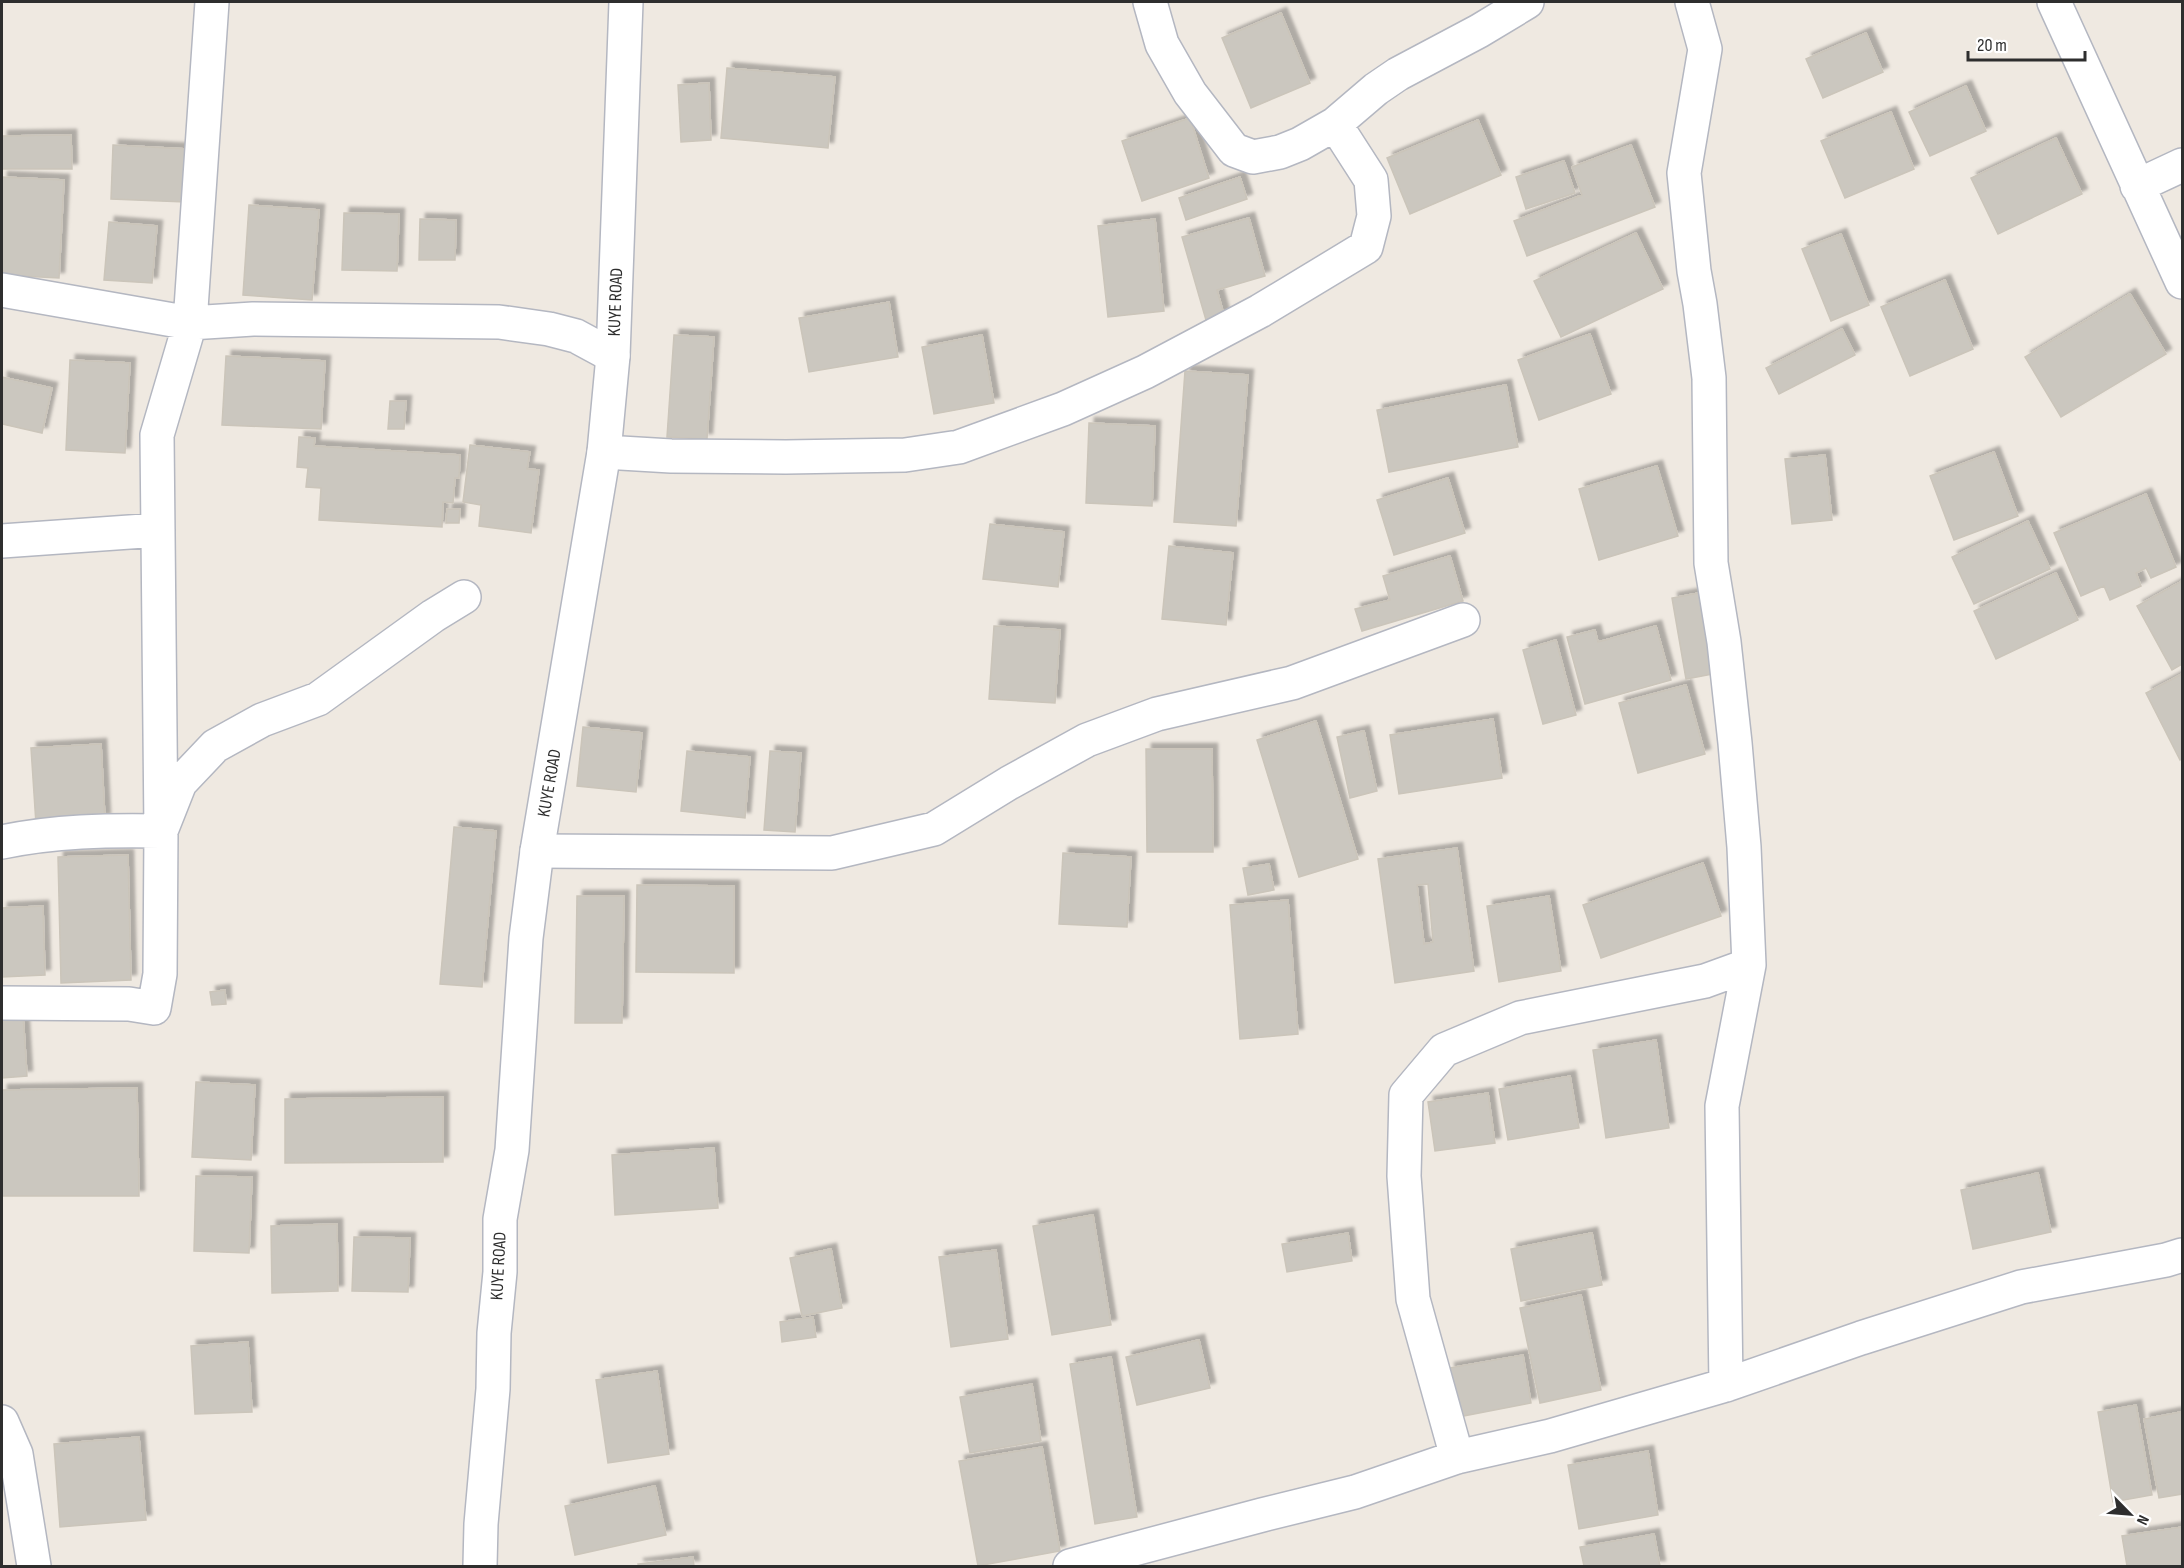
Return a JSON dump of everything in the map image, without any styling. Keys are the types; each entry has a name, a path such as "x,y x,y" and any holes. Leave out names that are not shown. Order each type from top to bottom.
{"street":[{"path":"2,1003 129,1004 154,1008 160,974 161,831 157,435 189,323 212,2"},
{"name":"KUYE ROAD","path":"480,1566 481,1524 493,1389 494,1333 500,1272 500,1219 512,1150 526,938 537,851 604,452 613,356 626,2"},
{"path":"1150,2 1162,44 1190,93 1234,150 1253,158 1280,152 1300,144 1335,124 1376,89 1398,74 1479,31 1527,2"},
{"path":"1692,2 1705,49 1684,173 1694,271 1709,378 1711,563 1724,642 1735,743 1744,847 1749,965 1722,1106 1726,1385"},
{"path":"2054,2 2182,282"},
{"path":"604,452 683,456 905,455 959,447 1063,409 1205,342 1366,247 1374,216 1371,180 1335,124"},
{"path":"2138,186 2182,165"},
{"path":"2,290 189,323 252,319 499,322 549,329 576,336 613,356"},
{"path":"2,541 158,530"},
{"path":"161,831 180,783 215,746 262,720 318,699 433,616 464,597"},
{"path":"537,851 832,853 934,829 1009,783 1087,740 1157,714 1292,683 1464,620"},
{"path":"2,842 88,830 161,831"},
{"path":"1457,1457 1413,1299 1404,1176 1406,1095 1444,1050 1520,1018 1705,981 1749,965"},
{"path":"1070,1566 1355,1492 1457,1457 1550,1436 1726,1385 1860,1338 2021,1287 2182,1255"},
{"path":"2,1422 34,1566"}],"building":[{"path":"1281,13 1310,83 1251,108 1222,38"},
{"path":"1866,33 1883,72 1823,98 1806,59"},
{"path":"727,68 835,77 828,148 721,138"},
{"path":"709,83 711,140 681,142 678,85"},
{"path":"1966,86 1986,131 1930,156 1909,112"},
{"path":"1891,112 1914,169 1845,198 1821,141"},
{"path":"1190,118 1209,178 1142,201 1122,141"},
{"path":"1478,120 1501,175 1410,214 1387,158"},
{"path":"71,135 72,169 2,169 2,136"},
{"path":"2056,138 2082,194 1998,234 1971,178"},
{"path":"113,145 187,149 185,202 111,199"},
{"path":"1631,145 1655,207 1527,256 1514,221 1582,195 1572,167"},
{"path":"1564,161 1575,193 1526,209 1516,177"},
{"path":"2,177 64,180 59,278 2,275"},
{"path":"1240,177 1247,199 1186,220 1179,198"},
{"path":"249,205 319,210 312,300 243,295"},
{"path":"344,213 399,214 397,271 342,270"},
{"path":"1249,218 1265,276 1217,290 1224,315 1206,320 1182,237"},
{"path":"420,219 456,220 455,260 419,260"},
{"path":"1155,219 1164,311 1108,317 1098,226"},
{"path":"109,222 157,226 152,283 104,280"},
{"path":"1636,233 1663,289 1561,337 1534,281"},
{"path":"1841,234 1869,305 1831,321 1802,249"},
{"path":"1945,280 1973,349 1910,376 1881,307"},
{"path":"2130,294 2166,354 2061,417 2025,357"},
{"path":"889,302 898,357 809,372 799,318"},
{"path":"1842,329 1855,355 1779,394 1766,368"},
{"path":"1590,334 1611,394 1539,420 1518,360"},
{"path":"674,335 714,337 707,439 667,437"},
{"path":"982,335 994,403 934,414 922,347"},
{"path":"226,356 325,361 321,429 222,425"},
{"path":"70,360 130,363 125,453 66,450"},
{"path":"1185,371 1248,375 1236,526 1174,522"},
{"path":"2,377 52,388 42,433 2,424"},
{"path":"1506,385 1518,447 1389,472 1377,410"},
{"path":"390,401 406,401 404,429 388,429"},
{"path":"1089,423 1155,426 1152,506 1086,503"},
{"path":"299,437 315,438 314,446 460,455 459,478 455,478 453,503 443,502 442,527 319,520 321,488 306,487 308,468 297,467"},
{"path":"470,445 530,452 527,469 539,470 531,533 479,526 481,505 463,502"},
{"path":"1994,452 2018,516 1954,540 1930,476"},
{"path":"1825,455 1832,520 1792,524 1785,459"},
{"path":"1657,466 1678,536 1599,560 1579,489"},
{"path":"1448,478 1465,533 1394,555 1377,500"},
{"path":"2146,494 2176,567 2151,578 2146,568 2136,573 2141,586 2110,600 2104,586 2081,596 2054,533"},
{"path":"447,509 460,509 459,523 446,523"},
{"path":"2028,521 2050,569 1974,604 1952,557"},
{"path":"990,524 1064,532 1058,587 983,579"},
{"path":"1169,546 1233,553 1226,625 1162,619"},
{"path":"1450,556 1463,601 1362,631 1355,609 1390,600 1383,576"},
{"path":"2056,573 2078,620 1996,659 1974,611"},
{"path":"2182,581 2182,664 2172,670 2137,606"},
{"path":"1699,593 1713,674 1686,679 1672,598"},
{"path":"994,626 1060,630 1055,703 989,699"},
{"path":"1656,626 1671,680 1585,704 1567,637 1595,630 1598,642"},
{"path":"1556,640 1576,715 1543,724 1523,650"},
{"path":"2182,674 2182,758 2180,760 2146,693"},
{"path":"1686,685 1705,754 1638,773 1619,703"},
{"path":"1493,719 1502,778 1399,794 1390,735"},
{"path":"1316,721 1358,859 1299,877 1257,740"},
{"path":"583,727 642,733 636,792 577,786"},
{"path":"1364,731 1377,791 1350,798 1337,737"},
{"path":"101,744 105,819 36,824 31,748"},
{"path":"1146,749 1212,749 1213,852 1147,852"},
{"path":"687,751 750,757 745,818 681,811"},
{"path":"770,751 801,753 795,832 764,830"},
{"path":"454,827 496,831 482,987 440,984"},
{"path":"1457,848 1474,971 1395,983 1378,859","holes":["1428,884 1433,942 1424,944 1417,885"]},
{"path":"1063,853 1131,857 1127,927 1059,924"},
{"path":"128,855 131,980 61,983 58,857"},
{"path":"1703,863 1721,916 1601,958 1583,905"},
{"path":"1269,864 1274,890 1248,895 1243,868"},
{"path":"637,885 734,886 734,973 636,972"},
{"path":"577,896 624,896 622,1023 575,1023"},
{"path":"1549,896 1561,971 1499,982 1487,906"},
{"path":"1288,900 1298,1034 1240,1039 1230,905"},
{"path":"43,906 45,975 2,977 2,908"},
{"path":"225,990 226,1004 212,1005 210,992"},
{"path":"23,1013 27,1076 2,1078 2,1014"},
{"path":"1656,1040 1669,1128 1606,1138 1593,1050"},
{"path":"1570,1076 1579,1128 1508,1140 1499,1089"},
{"path":"196,1082 255,1085 251,1160 192,1157"},
{"path":"137,1088 139,1196 2,1196 2,1090"},
{"path":"1488,1093 1495,1143 1435,1151 1428,1102"},
{"path":"443,1097 443,1162 285,1163 285,1099"},
{"path":"714,1148 718,1208 615,1215 612,1155"},
{"path":"2038,1173 2051,1232 1973,1249 1961,1190"},
{"path":"196,1176 252,1177 249,1253 194,1251"},
{"path":"1093,1215 1111,1325 1052,1335 1033,1226"},
{"path":"337,1224 338,1291 272,1293 271,1226"},
{"path":"1348,1233 1352,1261 1287,1272 1282,1244"},
{"path":"1592,1233 1602,1285 1521,1301 1511,1249"},
{"path":"354,1237 410,1238 408,1292 352,1291"},
{"path":"831,1249 842,1308 802,1316 790,1258"},
{"path":"996,1250 1008,1339 951,1347 939,1257"},
{"path":"1581,1295 1601,1390 1540,1403 1520,1308"},
{"path":"813,1317 816,1337 782,1342 780,1322"},
{"path":"1199,1340 1210,1388 1137,1405 1126,1357"},
{"path":"248,1342 252,1412 195,1414 191,1346"},
{"path":"1523,1355 1531,1403 1458,1417 1449,1368"},
{"path":"1111,1357 1137,1517 1095,1524 1070,1364"},
{"path":"657,1371 669,1454 608,1463 596,1380"},
{"path":"1032,1384 1041,1441 970,1453 960,1397"},
{"path":"2136,1405 2152,1495 2113,1502 2098,1412"},
{"path":"2181,1412 2182,1494 2159,1498 2144,1419"},
{"path":"139,1437 146,1520 60,1527 54,1444"},
{"path":"1042,1447 1060,1551 978,1566 959,1461"},
{"path":"1648,1451 1658,1515 1579,1529 1568,1465"},
{"path":"655,1486 666,1535 575,1555 565,1506"},
{"path":"2182,1527 2182,1566 2127,1566 2122,1536"},
{"path":"1654,1534 1660,1566 1584,1566 1580,1547"},
{"path":"693,1557 694,1566 639,1566 638,1564"}]}
